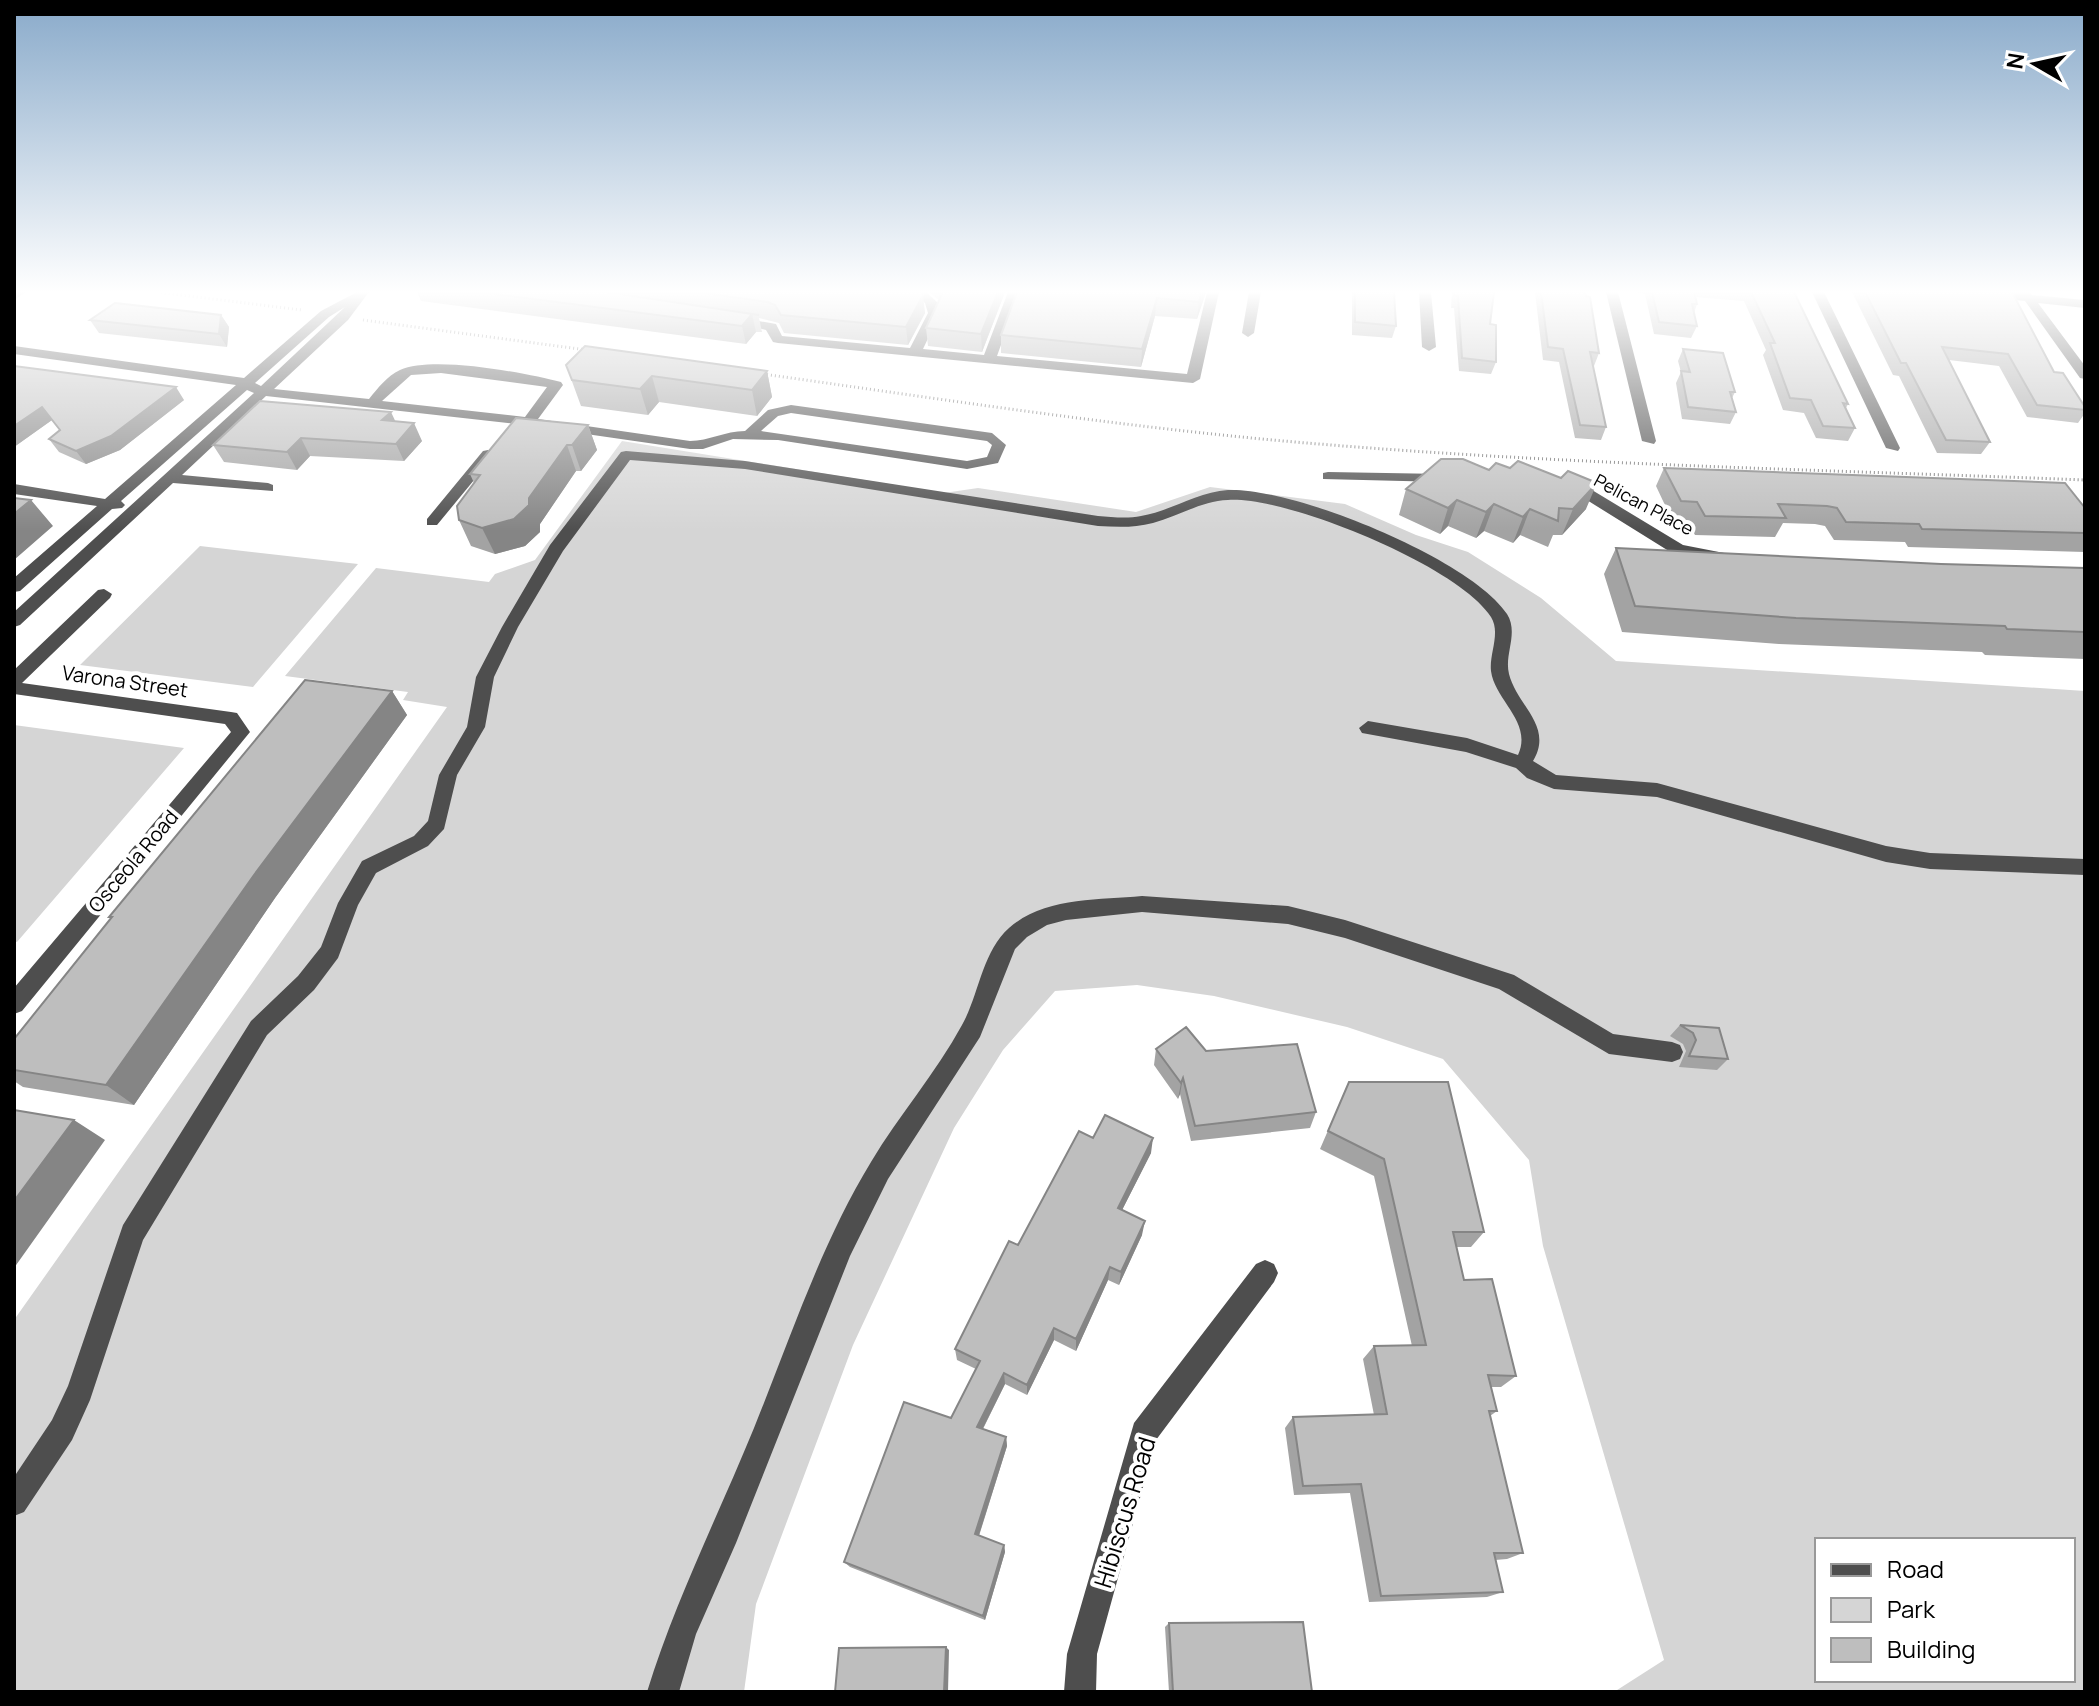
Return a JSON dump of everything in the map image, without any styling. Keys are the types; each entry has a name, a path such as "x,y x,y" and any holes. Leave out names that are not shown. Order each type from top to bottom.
{"street":[{"path":"165,372 245,383 264,392 513,428 703,445 732,435 750,434 967,465 993,460 999,445 992,437 791,409 773,413 750,434"},
{"path":"14,587 258,372"},
{"path":"14,621 286,372"},
{"path":"371,406 393,379 409,372"},
{"path":"432,522 513,428 556,385 515,377 448,372"},
{"path":"1114,372 1193,379 1195,372"},
{"path":"1632,372 1649,441"},
{"path":"1856,372 1893,448"},
{"path":"14,1502 41,1466 68,1417 132,1234 259,1028 325,960 348,903 369,867 421,841 437,824 448,775 476,727 485,677 510,627 556,549 626,455 745,465 1098,521 1144,520 1226,495 1289,502 1314,509 1342,519 1424,562 1464,585 1495,610 1504,629 1498,662 1501,678 1524,714 1531,732 1533,744 1523,763"},
{"path":"1328,476 1466,479"},
{"path":"171,478 268,488"},
{"name":"Pelican Place","path":"1542,483 1587,493 1678,549 1731,560"},
{"path":"14,489 138,508"},
{"path":"14,680 104,594"},
{"name":"Varona Street","path":"14,688 231,718"},
{"name":"Osceola Road","path":"14,1004 241,732 231,718"},
{"path":"1368,728 1467,745 1523,763 1554,782 1657,790 1886,854 1930,861 2085,867"},
{"path":"663,1692 681,1632 721,1543 840,1249 879,1171 972,1030 1006,944 1020,931 1041,918 1066,911 1142,904 1288,915 1345,929 1506,982 1609,1044 1672,1052"},
{"path":"72,934 103,942"},
{"name":"Hibiscus Road","path":"1080,1692 1082,1654 1144,1433 1265,1273"}],"path":[{"path":"754,373 1176,429 1317,444 1587,462 2085,480"}],"green space":[{"path":"622,441 944,493 978,488 1136,512 1210,487 1345,504 1416,535 1468,552 1541,598 1616,661 2085,691 2085,1692 1614,1692 1664,1660 1543,1246 1529,1160 1443,1059 1347,1027 1214,996 1137,985 1055,991 1003,1050 954,1128 853,1345 756,1604 744,1692 14,1692 14,1320 447,707 403,700 408,692 285,676 376,568 489,582 495,574 535,560"},
{"path":"200,546 358,564 253,687 80,665"},
{"path":"14,725 184,748 17,942 14,941"}],"building":[{"path":"14,372 57,372 176,387 111,436 76,451 49,439 60,430 42,407 14,426"},
{"path":"569,372 767,372 752,390 652,376 640,389 572,380"},
{"path":"1568,372 1594,372 1606,427 1580,425"},
{"path":"1681,372 1729,372 1735,392 1730,392 1736,412 1688,407"},
{"path":"1780,372 1832,372 1848,404 1843,403 1855,428 1823,426 1811,400 1790,398"},
{"path":"1910,372 1954,372 1990,442 1946,440"},
{"path":"2018,372 2063,373 2085,410 2037,405"},
{"path":"260,401 391,412 382,420 414,423 396,444 301,438 287,452 213,445"},
{"path":"516,418 588,425 572,445 567,445 529,498 529,505 514,519 482,528 459,520 457,506 480,475 470,474"},
{"path":"1441,459 1463,459 1489,470 1496,463 1510,468 1518,461 1561,478 1568,471 1597,483 1573,509 1559,508 1558,521 1530,509 1523,517 1494,504 1486,512 1457,500 1448,508 1406,489"},
{"path":"1664,468 2065,483 2085,508 2085,533 1922,529 1919,524 1846,522 1837,508 1827,506 1778,504 1786,518 1705,516 1697,502 1681,501"},
{"path":"14,498 31,500 14,514"},
{"path":"1616,548 2085,568 2085,632 1796,618 1635,606"},
{"path":"305,680 392,691 254,875 106,1085 14,1070 14,1039 112,917 109,917"},
{"path":"1680,1025 1719,1028 1728,1059 1689,1056 1696,1040 1693,1033"},
{"path":"1186,1027 1206,1051 1297,1044 1316,1112 1195,1126 1183,1078 1181,1083 1156,1049"},
{"path":"1349,1082 1448,1082 1484,1232 1453,1232 1464,1280 1492,1279 1516,1376 1488,1375 1497,1411 1489,1411 1523,1553 1494,1553 1503,1592 1381,1596 1361,1484 1303,1486 1293,1417 1387,1414 1374,1346 1426,1345 1384,1159 1328,1131"},
{"path":"14,1110 74,1120 14,1201"},
{"path":"1105,1115 1153,1138 1118,1208 1145,1221 1121,1272 1110,1267 1076,1339 1054,1328 1027,1385 1004,1373 977,1427 1006,1437 975,1534 1004,1545 983,1616 844,1562 904,1402 951,1418 980,1361 955,1349 1009,1241 1018,1245 1079,1131 1093,1138"},
{"path":"1303,1622 1312,1692 1173,1692 1169,1623"},
{"path":"946,1647 944,1692 835,1692 839,1648"}]}
